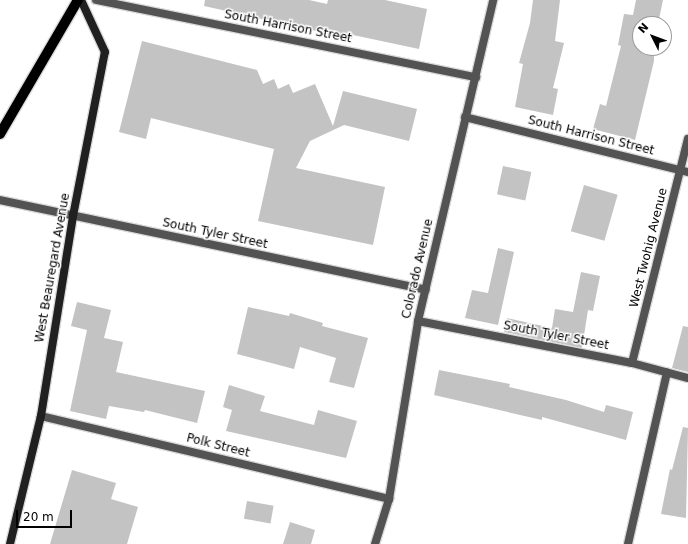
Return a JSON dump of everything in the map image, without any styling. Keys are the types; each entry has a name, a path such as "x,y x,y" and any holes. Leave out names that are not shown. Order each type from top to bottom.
{"main road":[{"path":"0,134 78,0"}],"street":[{"name":"West Beauregard Avenue","path":"10,544 41,416 73,216 105,52 81,0"},
{"name":"South Harrison Street","path":"96,0 476,77"},
{"name":"Colorado Avenue","path":"375,544 389,499 418,321 493,0"},
{"name":"South Harrison Street","path":"465,117 685,171"},
{"name":"West Twohig Avenue","path":"632,363 685,171 688,139"},
{"name":"South Tyler Street","path":"0,200 426,290"},
{"name":"South Tyler Street","path":"418,321 632,363 688,378"},
{"path":"628,544 667,372"},
{"name":"Polk Street","path":"41,416 389,499"}],"building":[{"path":"205,0 309,0 327,4 328,0 385,0 427,9 419,49 353,35 352,39 204,6"},
{"path":"533,0 560,0 555,41 564,43 553,88 558,89 553,115 515,107 523,64 519,63 530,23"},
{"path":"636,0 663,0 660,16 632,16 632,56 654,56 635,140 593,129 600,104 606,106 621,46 618,45 624,14 633,15"},
{"path":"142,41 257,70 263,84 274,79 278,89 289,84 293,93 315,84 333,126 343,91 417,109 409,141 344,125 310,141 296,168 385,187 373,245 258,221 274,149 151,118 146,139 119,132"},
{"path":"503,166 531,172 525,200 497,194"},
{"path":"584,185 618,195 604,241 571,231"},
{"path":"498,248 514,252 498,325 465,318 472,290 488,293"},
{"path":"581,272 600,276 593,311 588,310 582,348 504,332 507,318 552,328 555,309 573,312"},
{"path":"77,302 111,310 104,338 123,342 116,372 205,391 197,423 145,410 144,412 109,406 106,419 70,411 87,330 71,326"},
{"path":"248,307 289,316 290,313 323,323 322,326 368,338 354,388 329,382 336,358 300,347 294,369 237,354"},
{"path":"683,326 688,327 688,372 672,368"},
{"path":"439,370 510,384 509,387 566,400 604,412 606,405 633,412 626,440 542,417 542,420 434,395"},
{"path":"229,385 265,396 260,411 314,425 318,410 357,421 346,458 226,431 232,410 223,407"},
{"path":"683,427 688,428 686,518 661,514 670,469 672,470"},
{"path":"72,470 116,483 111,499 138,507 127,544 50,544"},
{"path":"247,501 274,506 270,523 244,519"},
{"path":"290,522 315,530 311,544 283,544"}]}
